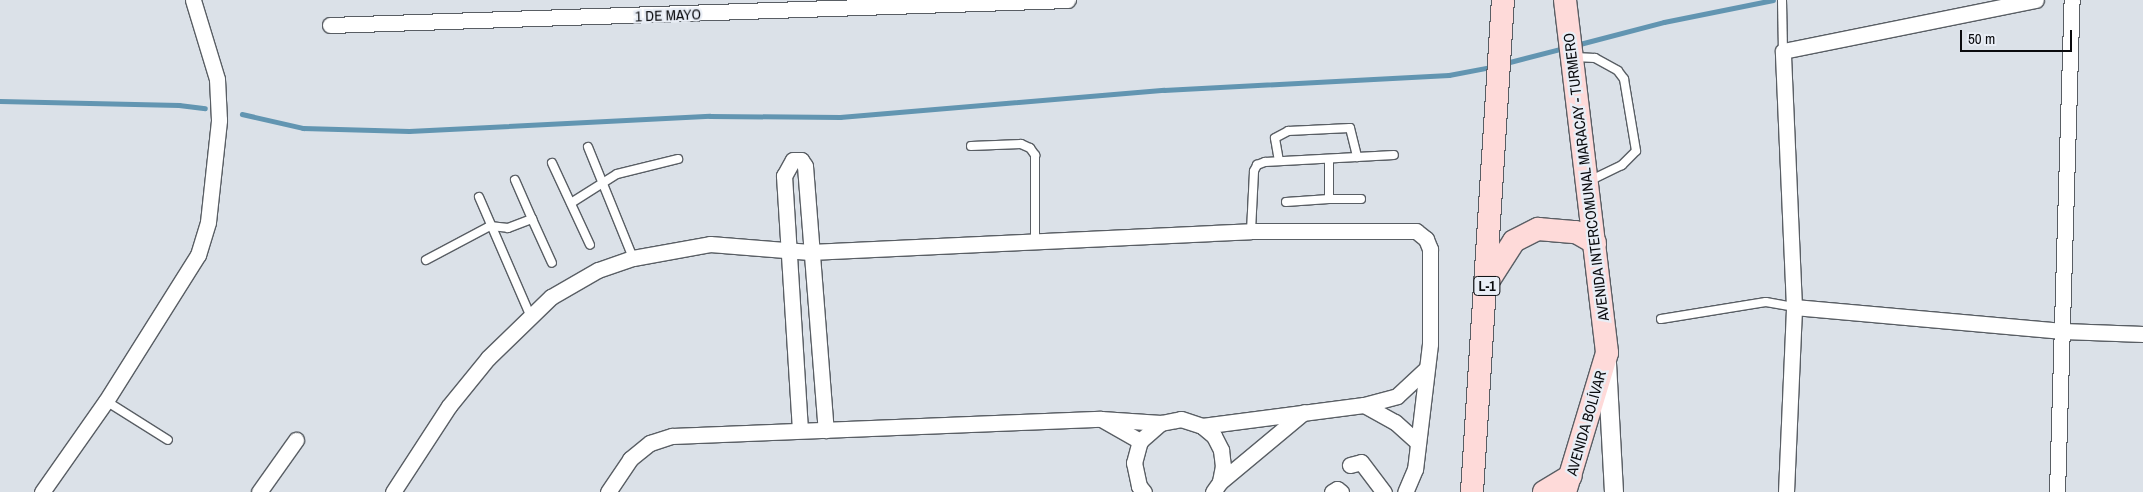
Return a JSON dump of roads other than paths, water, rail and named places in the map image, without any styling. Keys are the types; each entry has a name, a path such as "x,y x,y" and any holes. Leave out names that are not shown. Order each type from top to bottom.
{"main road":[{"name":"L-1","path":"1478,490 1487,283 1503,0"},
{"name":"AVENIDA INTERCOMUNAL MARACAY - TURMERO","path":"1566,11 1607,353"},
{"path":"1487,283 1514,240 1538,228 1576,232 1595,243"},
{"name":"AVENIDA BOLÍVAR","path":"1568,484 1607,353"},
{"path":"1544,492 1568,484"}],"street":[{"path":"42,492 106,401 198,254 208,222 219,120 217,80 194,0"},
{"path":"1786,492 1794,307 1783,51 2036,0"},
{"path":"2057,492 2072,0"},
{"name":"1 DE MAYO","path":"330,25 1067,1"},
{"path":"800,430 784,176 793,160 801,160 805,166 810,252 826,430"},
{"path":"393,492 449,406 488,358 551,298 598,270 633,258 710,244 789,252 810,252 1251,230 1416,231 1426,239 1430,249 1430,344 1415,469 1405,492"},
{"path":"1794,307 2063,331 2143,334"},
{"path":"1607,353 1614,492"},
{"path":"1202,426 1364,405 1396,396 1426,369"},
{"path":"1364,405 1395,422 1418,443"},
{"path":"1216,487 1304,412"},
{"path":"608,492 630,459 650,443 672,436 1101,420 1161,422 1181,419 1202,426 1214,436 1221,450 1223,466 1216,487"},
{"path":"1101,420 1140,441"},
{"path":"1144,492 1139,486 1134,463 1140,441 1161,422"},
{"path":"259,492 296,440"},
{"path":"1350,465 1361,462 1384,492"},
{"path":"1332,492 1337,489 1341,492"}],"lane":[{"path":"1782,0 1783,51"},
{"path":"1571,54 1596,58 1618,71 1624,79 1636,150 1622,165 1586,183"},
{"path":"1279,161 1275,138 1288,131 1350,128 1357,157"},
{"path":"971,146 1021,144 1030,148 1035,155 1035,240"},
{"path":"588,147 633,258"},
{"path":"1251,230 1254,171 1265,162 1394,155"},
{"path":"571,203 602,185 616,174 678,159"},
{"path":"1329,160 1329,199"},
{"path":"552,163 590,245"},
{"path":"514,180 552,263"},
{"path":"479,197 531,317"},
{"path":"1286,202 1360,199"},
{"path":"426,260 490,226 508,228 532,219"},
{"path":"1661,319 1766,302 1794,307"},
{"path":"106,401 168,440"}],"waterway":[{"path":"1576,45 1664,22 1773,0"},
{"path":"1506,63 1564,48"},
{"path":"242,114 303,128 409,131 710,116 840,117 1164,90 1449,75 1491,67"},
{"path":"0,101 179,105 205,108"}]}
